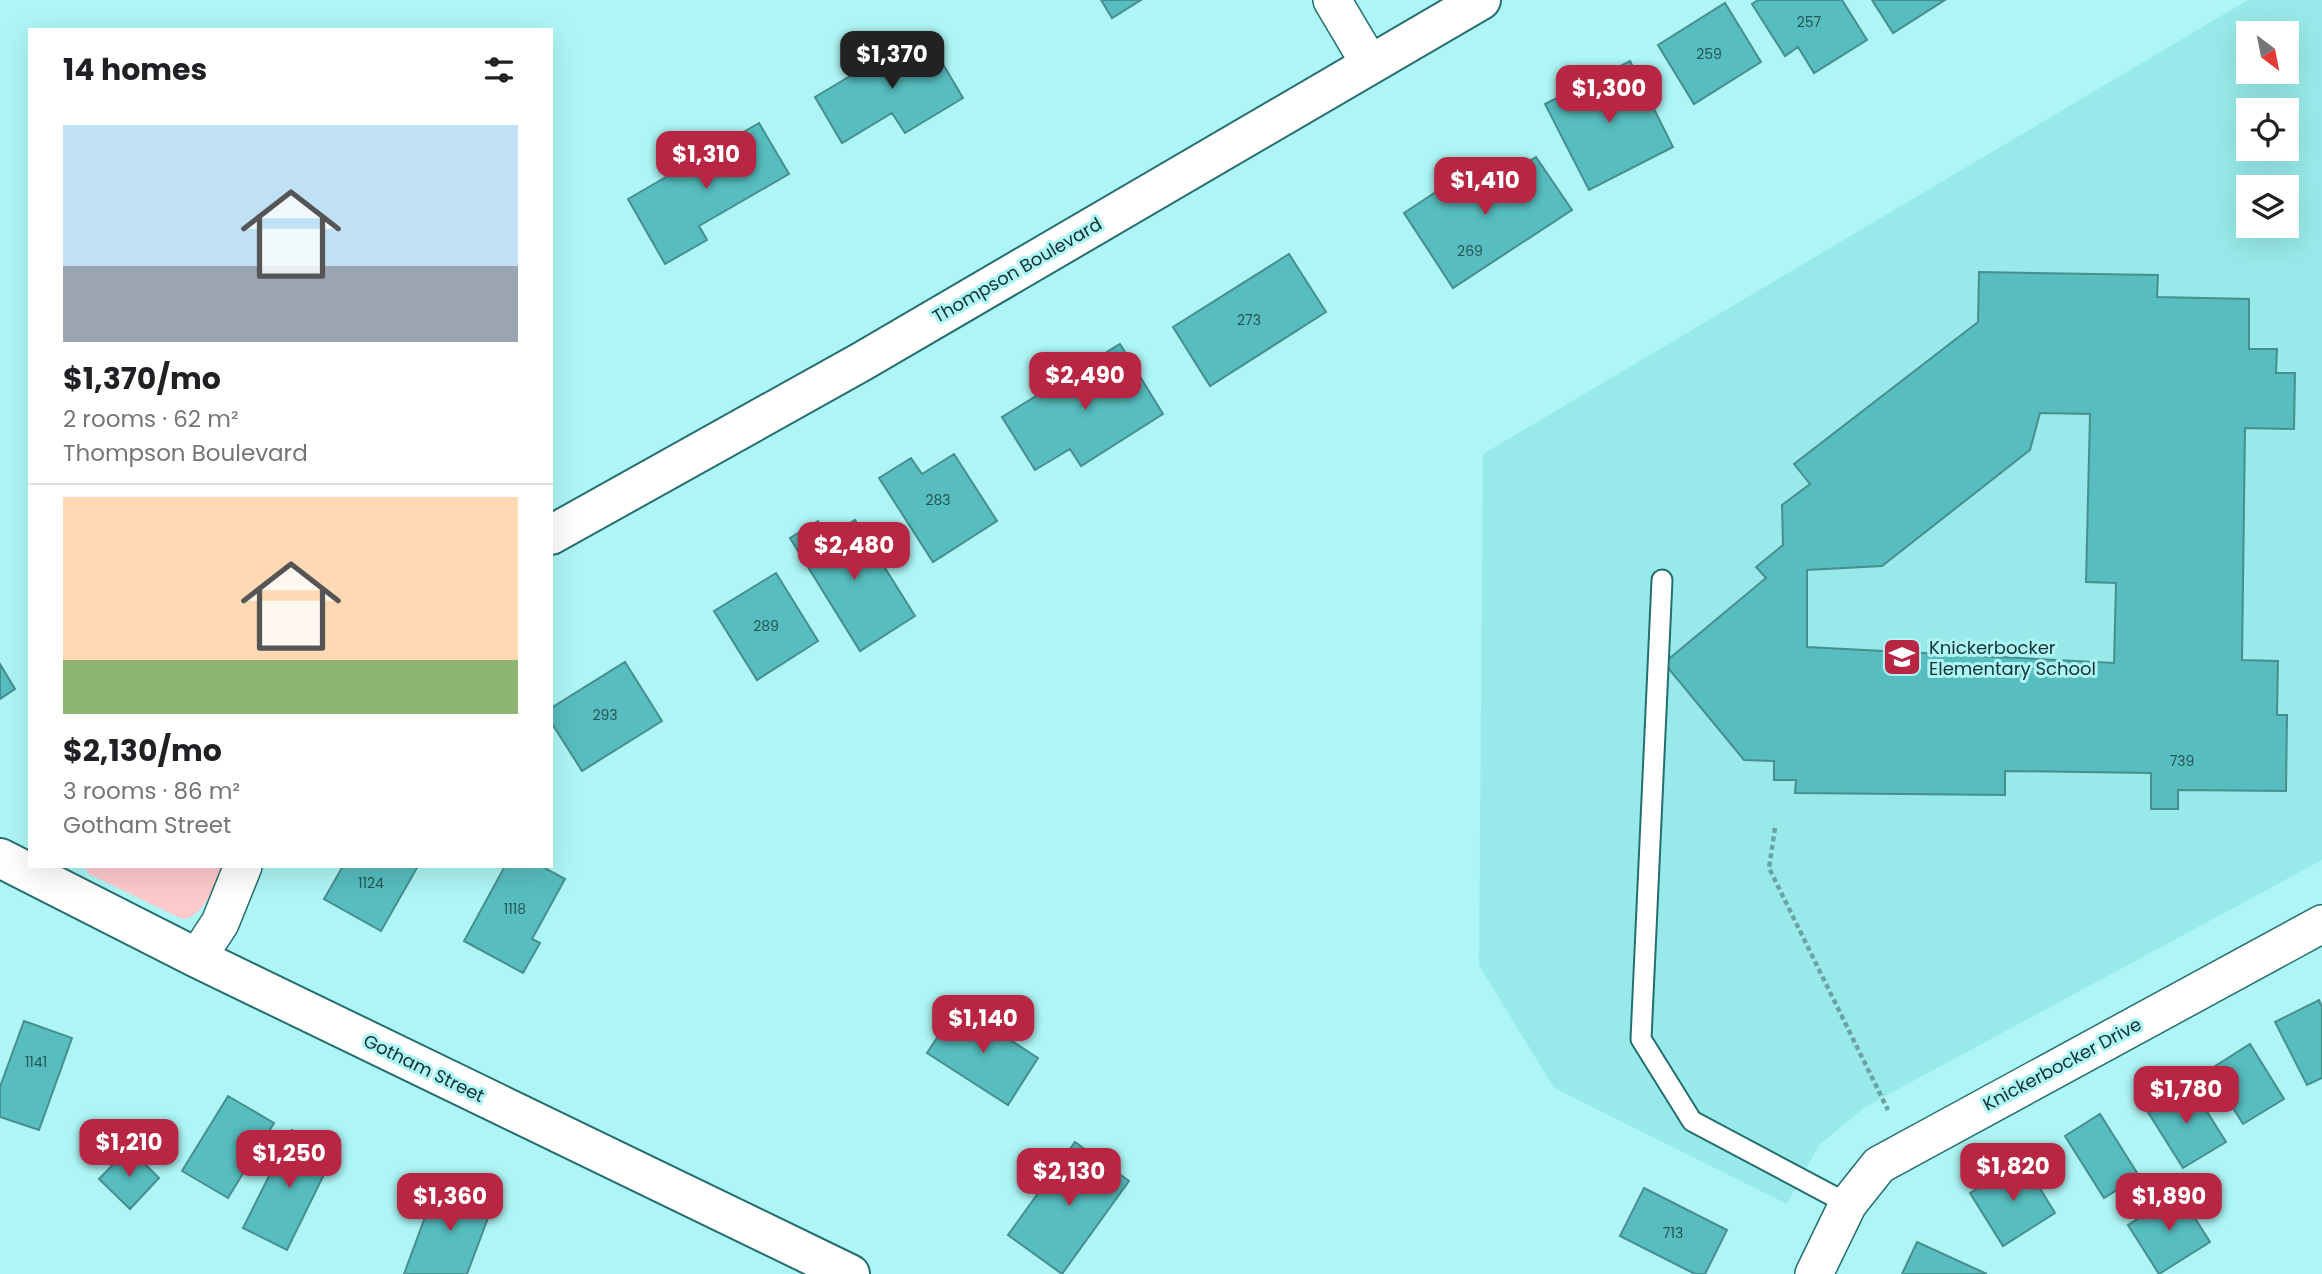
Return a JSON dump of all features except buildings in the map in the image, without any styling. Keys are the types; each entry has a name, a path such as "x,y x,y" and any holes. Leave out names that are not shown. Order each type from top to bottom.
{"street":[{"path":"1332,0 1370,64"},
{"name":"Thompson Boulevard","path":"553,534 873,355 1481,0"},
{"name":"Gotham Street","path":"8,855 28,866"},
{"name":"Gotham Street","path":"32,868 197,958 850,1274"},
{"path":"197,958 220,923 242,868"},
{"name":"Knickerbocker Drive","path":"1814,1274 1848,1204 1879,1165 2322,924"}],"lane":[{"path":"1662,580 1642,1039 1692,1121 1848,1204"}],"path":[{"path":"1775,828 1769,868 1888,1111"}],"shaded area":[{"name":"Knickerbocker Elementary School","path":"2248,0 2322,0 2322,860 1865,1107 1819,1145 1787,1204 1554,1088 1479,965 1483,454"},
{"path":"86,868 221,868 203,906 190,917 182,919 89,874"}],"place":[{"name":"Knickerbocker Elementary School","path":"1902,657"}]}
